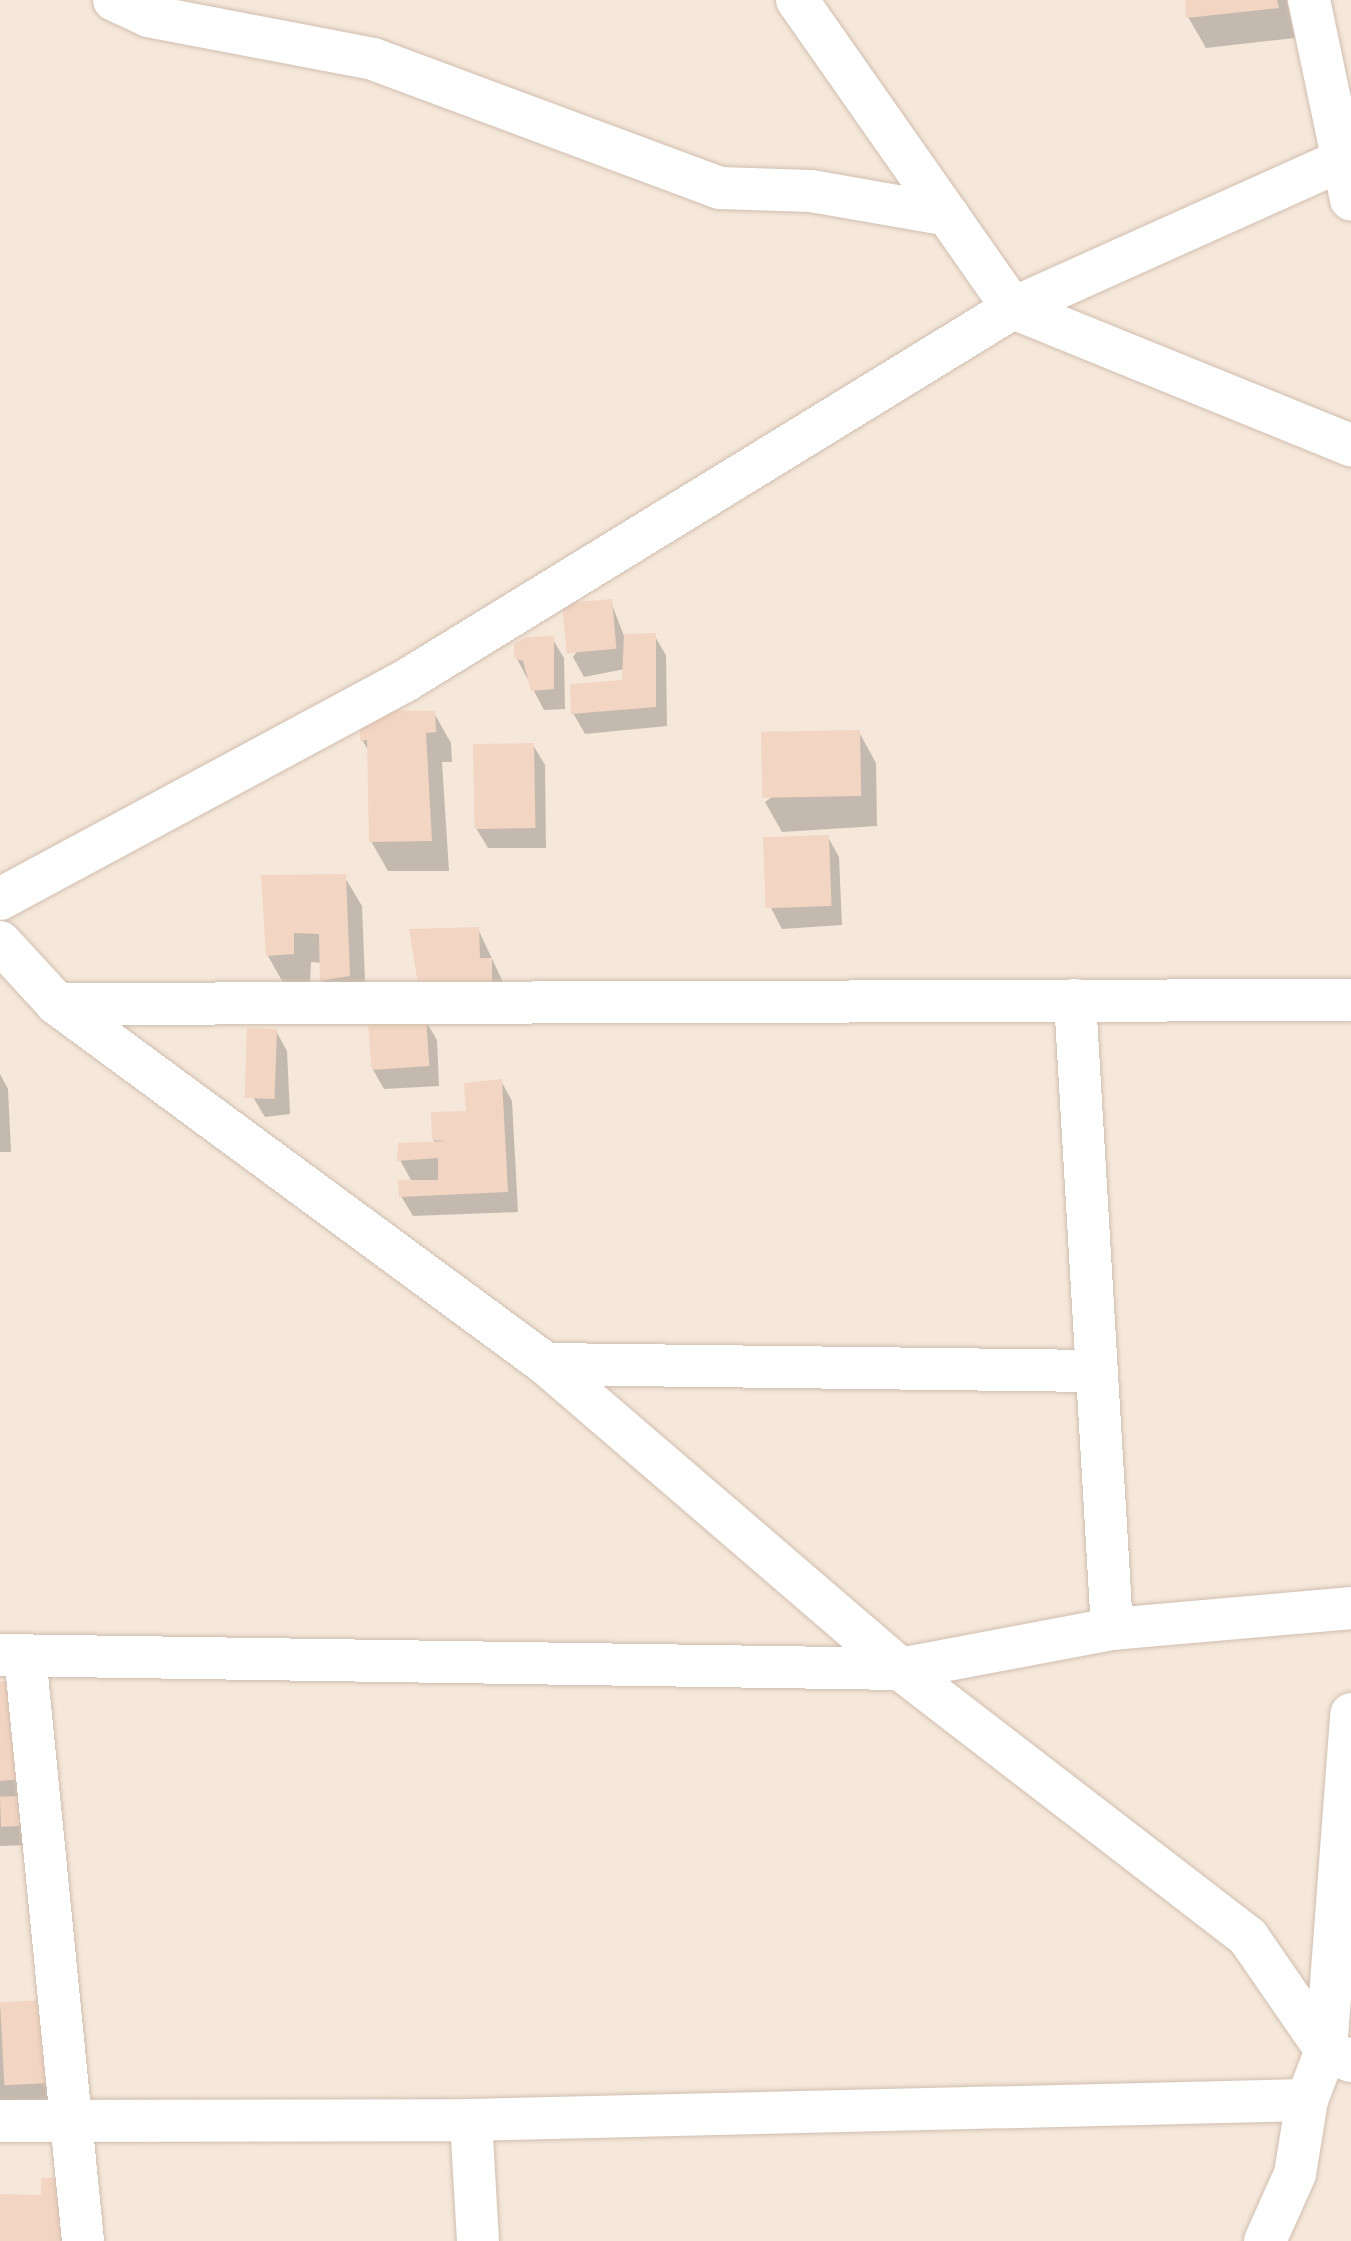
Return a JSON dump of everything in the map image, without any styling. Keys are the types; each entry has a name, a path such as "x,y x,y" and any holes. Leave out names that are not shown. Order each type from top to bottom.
{"street":[{"path":"114,0 148,16 373,59 720,188 811,191 948,215"},
{"path":"797,0 1013,308 1351,445"},
{"path":"1309,0 1345,157 1351,200"},
{"path":"0,899 405,681 1013,308 1345,157"},
{"path":"0,942 57,1004 546,1364 900,1669 1248,1937 1338,2055"},
{"path":"1075,1000 1112,1629"},
{"path":"57,1004 1351,1000"},
{"path":"546,1364 1097,1371"},
{"path":"83,2241 74,2121 12,1655 900,1669 1112,1629 1351,1608"},
{"path":"1265,2241 1295,2174 1307,2100 1338,2055 1351,1714"},
{"path":"0,2121 471,2120 1307,2100"},
{"path":"471,2120 478,2241"}],"shaded area":[{"path":"0,0 1351,0 1351,2241 0,2241"}],"building":[{"path":"1185,0 1277,0 1279,8 1186,18"},
{"path":"612,599 616,649 567,653 562,603"},
{"path":"656,633 656,707 571,714 570,684 622,680 624,634"},
{"path":"554,636 554,689 531,691 523,661 514,658 514,644 526,637"},
{"path":"360,710 435,711 436,732 426,733 432,841 369,842 367,740 360,741"},
{"path":"860,730 861,796 762,798 761,732"},
{"path":"534,743 535,828 474,829 473,744"},
{"path":"829,835 831,906 766,908 763,837"},
{"path":"346,874 350,976 320,981 319,934 294,933 294,954 266,956 261,875"},
{"path":"479,927 480,958 492,958 492,993 420,996 409,929"},
{"path":"426,1018 429,1066 371,1070 368,1022"},
{"path":"247,1028 277,1029 275,1099 245,1098"},
{"path":"502,1079 508,1192 399,1197 398,1180 438,1180 438,1158 397,1161 398,1143 448,1141 432,1140 431,1112 466,1111 464,1083"},
{"path":"15,1681 23,1779 0,1781 0,1682"},
{"path":"19,1796 20,1826 1,1827 0,1797"},
{"path":"45,2000 49,2083 4,2085 0,2002"},
{"path":"73,2177 74,2241 0,2241 0,2194 41,2195 41,2178"}]}
